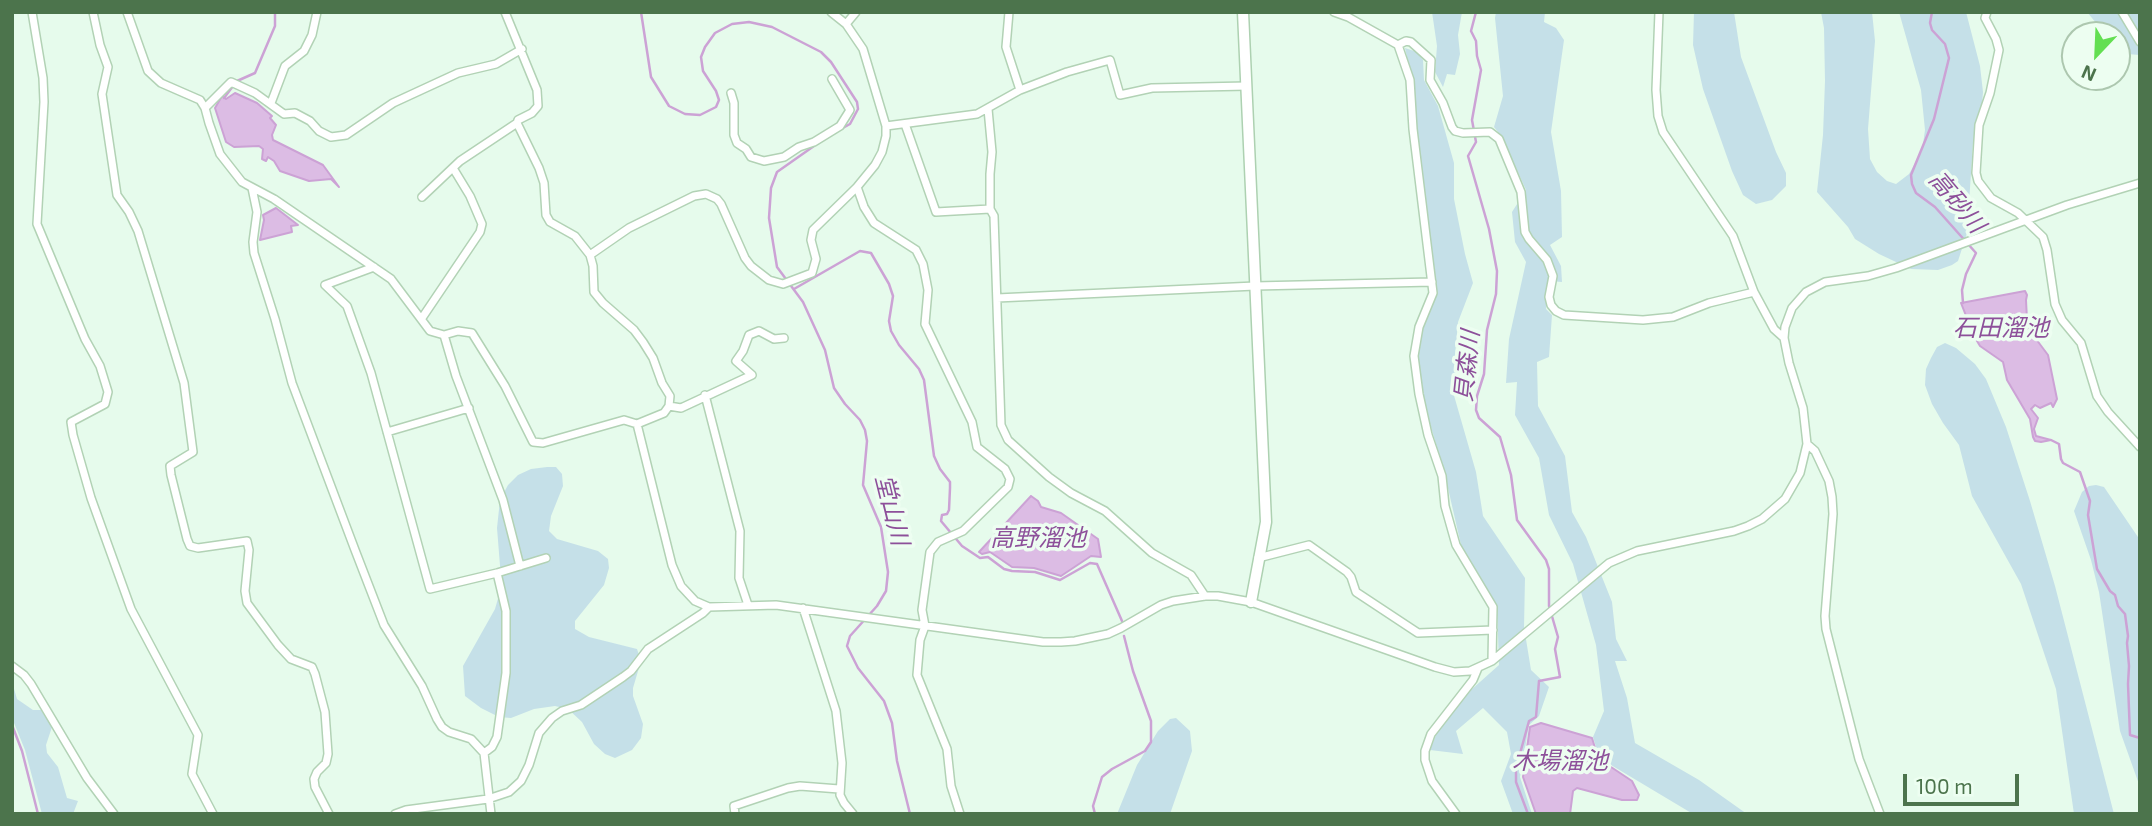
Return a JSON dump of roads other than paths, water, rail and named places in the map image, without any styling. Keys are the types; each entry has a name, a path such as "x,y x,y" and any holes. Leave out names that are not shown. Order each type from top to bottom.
{"street":[{"path":"32,12 44,102 37,224 85,339 100,366 108,392 105,404 71,422 73,435 104,538 131,609 198,735 192,774 213,814"},
{"path":"93,12 108,67 102,94 117,195 138,230 184,383 193,452 170,466 187,539 190,546 198,548 247,541 247,603 291,659 312,667 315,674 325,712 328,754 326,763 314,779 315,787 329,814"},
{"path":"127,12 148,71 161,83 200,100 220,154 242,182 274,199 391,279 430,331 444,335 458,331 472,333 505,386 533,442 543,443 624,420 637,424 664,413 669,406 670,396 653,358 634,330 594,292 590,255 575,236 550,222 546,215 541,175 517,123"},
{"path":"271,103 285,66 304,51 312,35 317,12"},
{"path":"422,197 460,161 532,113 537,106 537,90 505,12"},
{"path":"590,255 629,229 694,197 706,194 721,204 751,266 769,280 783,285 809,275 814,270 816,259 811,240 813,230 857,187 882,152 887,126 863,49 846,24 831,12"},
{"path":"846,24 856,12"},
{"path":"1009,12 1006,47 1020,90"},
{"path":"1244,12 1266,522 1251,602"},
{"path":"1334,12 1398,46 1404,60 1412,93 1413,129 1433,293 1419,327 1414,356 1419,394 1427,435 1441,476 1445,506 1457,545 1493,607 1492,662"},
{"path":"1659,12 1656,90 1658,116 1663,132 1732,236 1754,292 1774,329 1784,338"},
{"path":"1987,12 1986,18 1999,50 1990,93 1979,125 1976,173 1978,181 1991,198 2018,213 2043,237 2055,304 2062,320 2081,343 2097,396 2140,447"},
{"path":"2122,12 2140,42"},
{"path":"1398,46 1406,41 1411,42 1431,60 1430,80 1452,127 1458,133 1490,132 1499,139 1521,192 1525,232 1551,268 1553,284 1549,297 1551,306 1556,311 1564,315 1643,320 1673,317 1709,303 1754,292"},
{"path":"205,108 231,82 271,103 284,114 295,113 310,121 319,131 331,137 346,135 393,103 458,73 496,64 522,49"},
{"path":"887,126 977,114 1020,90 1067,72 1110,61 1119,95 1152,88 1247,86"},
{"path":"731,93 737,143 746,149 751,157 764,162 784,158 799,147 814,142 840,126 848,117 849,106 832,79"},
{"path":"988,109 992,152 990,209 994,216 1001,425 1008,440 1049,477 1071,493 1105,511 1152,554 1191,575 1205,596"},
{"path":"905,124 936,212 990,209"},
{"path":"422,318 480,232 482,224 470,196 453,168"},
{"path":"637,424 672,565 681,586 695,601 709,607 776,605 1043,642 1075,641 1114,631 1173,601 1205,596 1234,598 1435,667 1454,671 1478,668 1492,662 1609,564 1637,551 1734,531 1762,519 1774,509 1792,488 1802,467 1807,444 1804,408 1789,363 1784,338 1785,327 1798,299 1815,286 1896,268 2067,205 2140,183"},
{"path":"857,187 863,207 874,223 916,250 923,264 928,290 925,324 972,422 977,447 1005,470 1010,478 1009,487 963,531 933,545 930,552 922,610 925,626 920,640 917,674 947,749 951,786 960,814"},
{"path":"252,188 257,212 254,253 292,383 384,625 422,686 442,727 471,739 484,753 491,814"},
{"path":"374,267 325,285 347,306 371,373 430,589 546,558"},
{"path":"997,298 1255,286 1432,282"},
{"path":"669,406 681,408 752,375 736,361 749,335 760,331 774,339 784,338"},
{"path":"444,335 456,376 503,499 520,566"},
{"path":"705,396 740,531 739,578 748,605"},
{"path":"387,432 470,408"},
{"path":"1807,444 1815,451 1829,481 1832,497 1826,629 1859,759 1880,814"},
{"path":"1258,558 1309,545 1347,572 1356,592 1419,633 1493,630"},
{"path":"484,753 492,747 497,737 506,673 506,611 497,573"},
{"path":"395,814 406,810 488,799 509,792 521,781 539,733 552,718 562,711 581,705 623,677 648,649 709,607"},
{"path":"803,608 836,711 842,763 839,789 844,803 853,814"},
{"path":"12,666 32,684 87,778 114,814"},
{"path":"1456,814 1432,781 1427,769 1425,751 1437,726 1473,680 1478,668"},
{"path":"735,814 734,806 788,788 800,786 839,789"}],"water":[{"path":"235,93 257,103 272,116 270,118 276,125 273,140 323,165 339,187 331,179 309,181 280,171 268,157 266,161 262,159 263,149 259,146 234,147 226,142 215,108 222,96 226,99"},
{"path":"276,208 298,225 291,226 292,232 260,240 263,215"},
{"name":"石田溜池","path":"2025,291 2027,320 2048,355 2057,399 2053,407 2051,403 2040,408 2035,405 2031,409 2038,418 2034,429 2036,436 2051,440 2041,442 2035,441 2033,437 2030,419 2007,380 2003,362 1980,346 1961,303"},
{"name":"高野溜池","path":"1031,496 1041,507 1061,513 1098,539 1101,557 1091,556 1061,576 1034,568 1012,567 990,552 979,552"},
{"name":"木場溜池","path":"1541,723 1592,738 1596,751 1605,763 1632,781 1639,795 1637,800 1622,800 1577,788 1573,791 1570,814 1536,814 1523,777 1530,727"}],"waterway":[{"path":"237,81 255,73 275,26 275,12"},
{"path":"641,12 651,77 669,106 685,114 700,115 716,107 719,100 703,71 701,57 715,33 732,24 749,22 772,27 821,52 831,62 857,102 858,109 850,124 841,129"},
{"name":"貝森川","path":"1476,12 1471,31 1476,41 1481,70 1472,120 1476,142 1468,156 1489,229 1497,271 1496,294 1487,330 1484,374 1476,410 1479,418 1500,437 1511,475 1517,520 1546,560 1549,569 1549,606 1558,637 1555,649 1560,677 1539,681 1536,717 1529,721 1516,768 1516,782 1528,814"},
{"name":"高砂川","path":"1932,12 1932,30 1945,44 1949,58 1934,119 1911,175 1916,193 1935,207 1976,253 1966,274 1962,290 1963,303"},
{"path":"224,98 233,86"},
{"name":"堂山川","path":"814,146 777,172 771,188 769,218 777,267 803,302 825,350 834,388 865,430 867,441 863,485 881,527 888,572 886,591 877,606 850,636 847,646 858,668 884,701 892,723 897,761 910,814"},
{"path":"794,289 860,251 871,253 893,296 889,321 891,331 924,380 934,456 950,482 949,510 942,515 941,521 962,546 980,558 988,557 1004,569 1035,572 1060,580 1090,563 1097,564 1122,621"},
{"name":"高砂川","path":"2051,440 2059,444 2063,463 2080,472 2090,501 2088,515 2097,569 2125,614 2130,735 2140,738"},
{"path":"1095,814 1093,806 1102,777 1145,751 1151,742 1151,721 1124,636"},
{"path":"12,725 22,751 38,814"}]}
